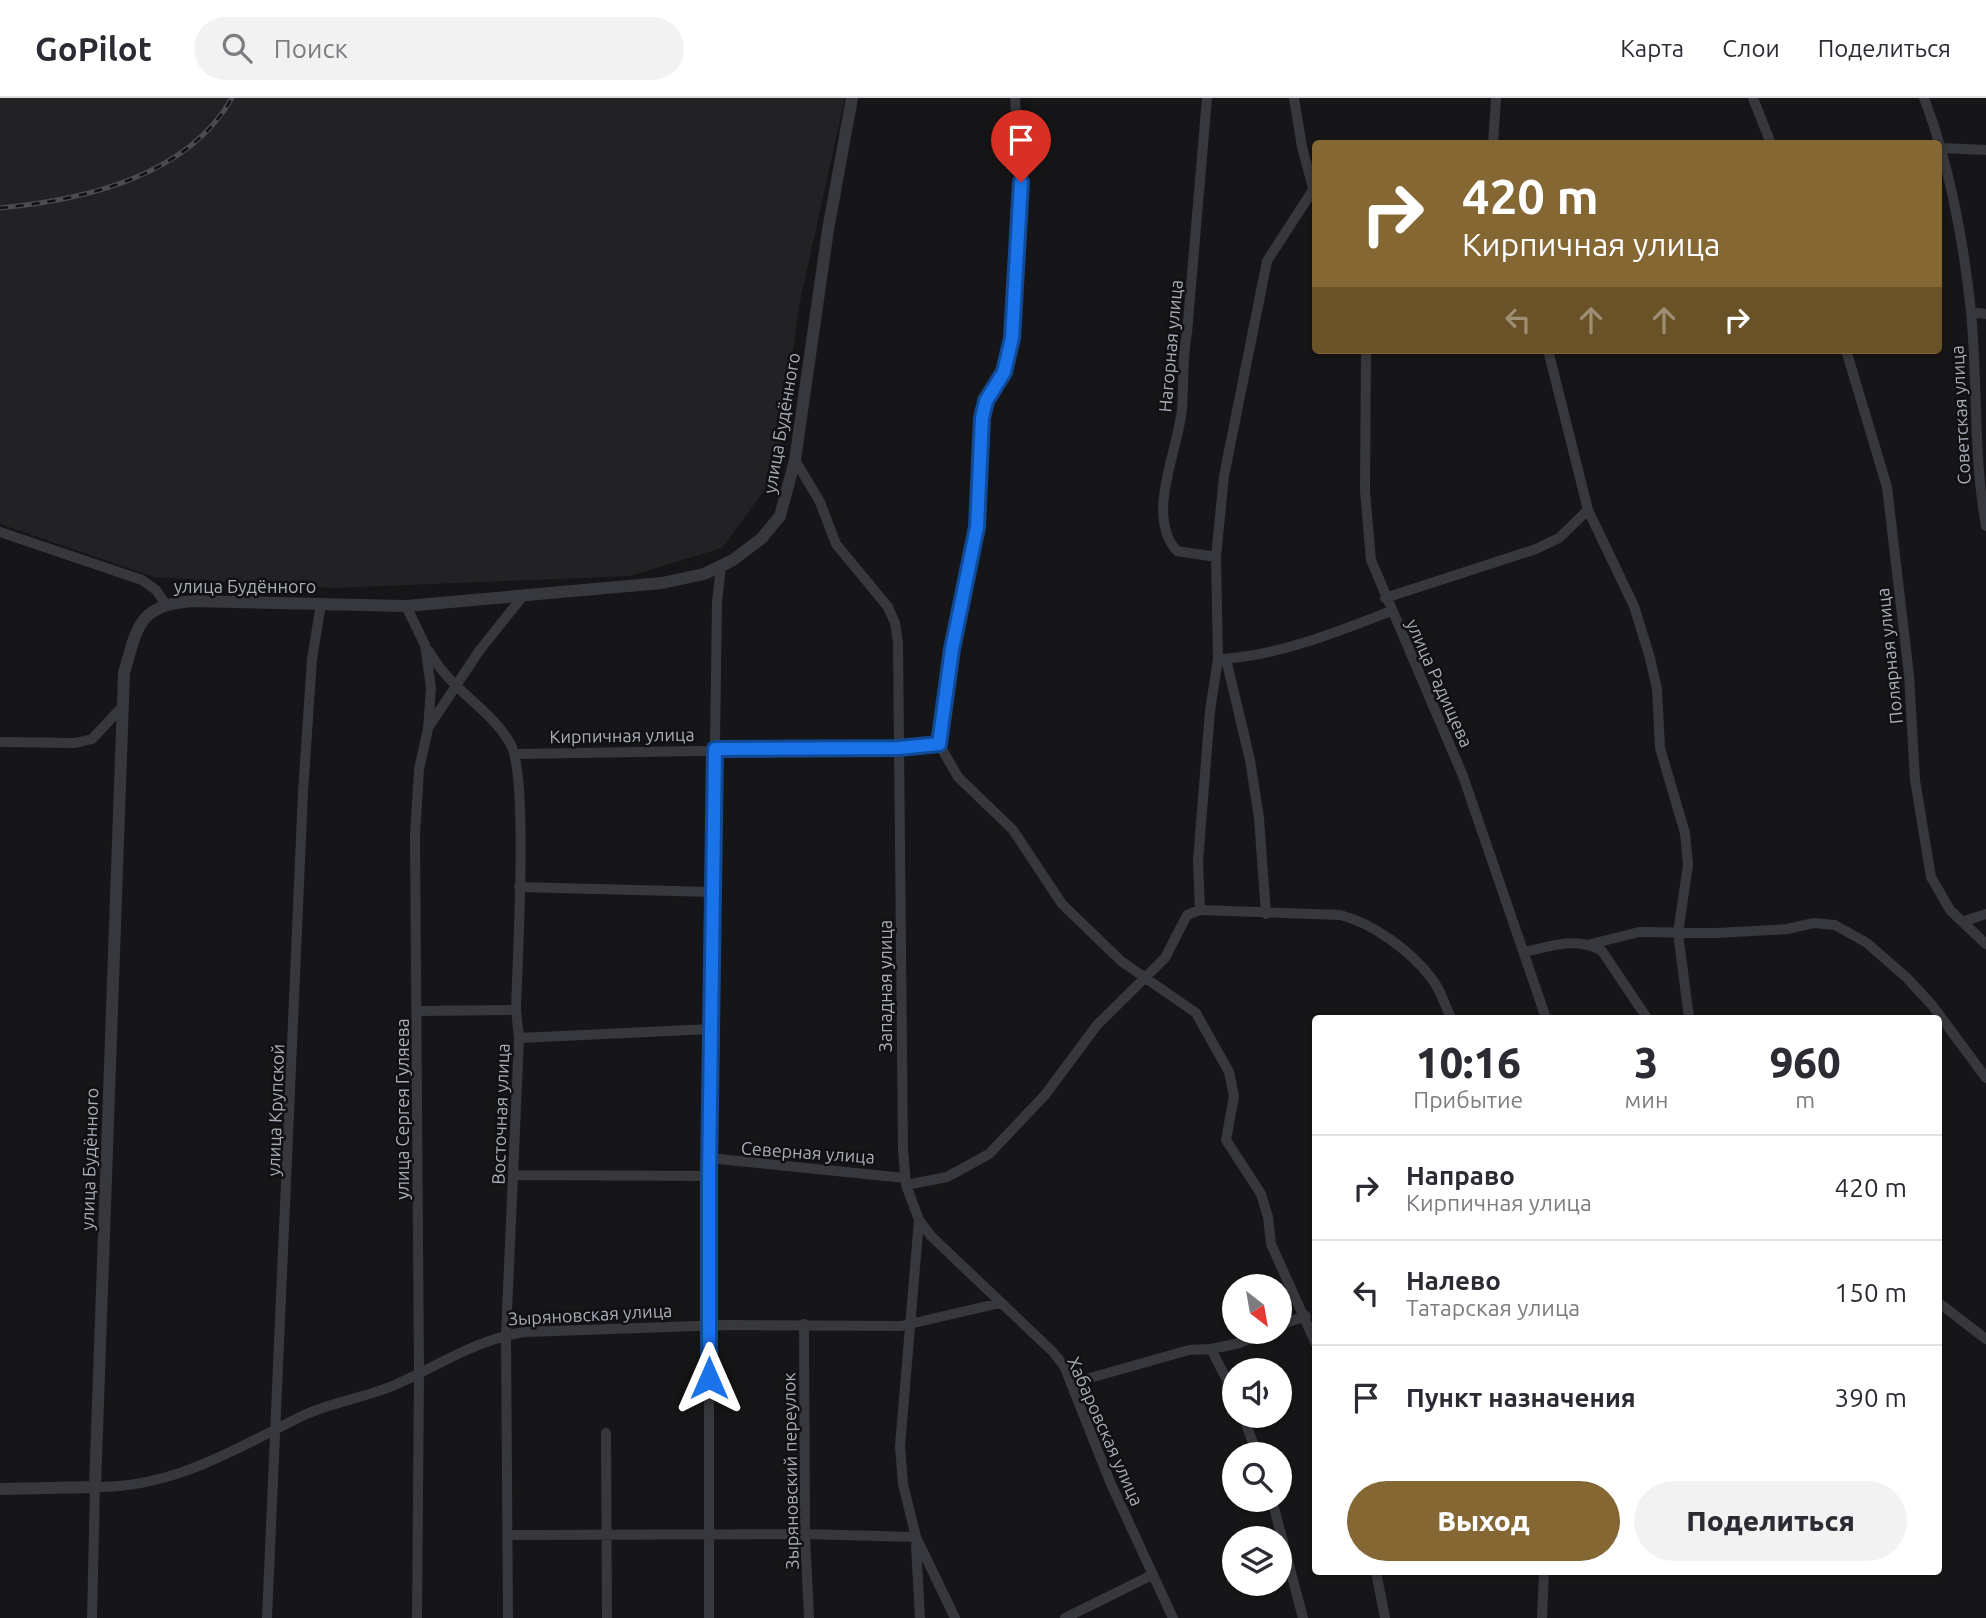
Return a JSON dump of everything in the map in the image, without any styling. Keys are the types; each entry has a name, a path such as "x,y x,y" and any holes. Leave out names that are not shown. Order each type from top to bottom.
{"street":[{"name":"улица Будённого","path":"92,1618 124,673 134,638 150,613 166,603 194,601 406,606 662,583 704,575 762,538 780,516 795,460 828,230 852,98"},
{"path":"1015,98 1021,208 1012,338 1004,372 986,401 982,418 977,527 952,649 939,744 958,777 1013,830 1062,904 1122,961 1196,1013 1228,1072 1234,1096 1226,1140 1261,1194 1268,1217 1271,1244 1312,1332"},
{"name":"Нагорная улица","path":"1207,98 1187,333 1181,360 1181,412 1169,465 1164,517 1165,534 1177,551 1216,557"},
{"path":"1294,98 1312,185"},
{"path":"1493,140 1496,98"},
{"path":"1753,98 1769,140"},
{"name":"Советская улица","path":"1924,98 1939,140"},
{"path":"1942,148 1986,150"},
{"name":"Советская улица","path":"1942,148 1970,312 1986,526"},
{"path":"1266,914 1259,818 1250,760 1222,659 1216,557 1224,476 1267,261 1312,198"},
{"path":"1970,312 1986,314"},
{"name":"улица Радищева","path":"1366,354 1366,526 1371,560 1463,776 1545,1015"},
{"path":"1549,354 1588,510 1634,606 1657,689 1661,747 1685,833 1688,864 1678,933 1689,1015"},
{"name":"Полярная улица","path":"1847,354 1887,487 1909,675 1915,780 1931,877 1950,910 1986,944"},
{"name":"Западная улица","path":"795,460 820,502 836,544 888,607 895,623 906,1181 919,1220 913,1323 900,1446 903,1484 916,1537 920,1618"},
{"path":"1385,598 1536,549 1559,538 1588,510"},
{"path":"0,532 142,580 156,590 166,603"},
{"path":"709,1618 709,1158 717,601 721,566"},
{"path":"428,729 480,650 523,596"},
{"name":"улица Крупской","path":"267,1618 303,792 312,659 321,604"},
{"name":"улица Сергея Гуляева","path":"406,606 425,645 431,688 428,729 419,769 415,835 419,1373 417,1618"},
{"path":"1222,659 1272,651 1391,611"},
{"path":"425,645 438,668 456,689 493,723 510,742 515,754"},
{"path":"1222,659 1210,711 1198,861 1200,910 1340,915 1356,919 1387,939 1433,980 1450,1015"},
{"path":"0,742 75,743 92,739 123,706"},
{"name":"Кирпичная улица","path":"515,754 899,748 939,744"},
{"name":"Восточная улица","path":"508,1618 506,1335 519,1038 516,1010 519,887 515,754"},
{"path":"519,887 713,892"},
{"name":"Северная улица","path":"709,1158 906,1181 947,1177 989,1154 1045,1095 1097,1025 1165,958 1188,915 1200,910"},
{"path":"1964,921 1986,914"},
{"path":"1524,952 1561,944 1591,944 1639,932 1787,929 1814,923 1835,925 1867,943 1907,978 1939,1015"},
{"path":"1591,944 1602,951 1645,1015"},
{"path":"417,1011 516,1010"},
{"path":"1942,1019 1986,1078"},
{"path":"519,1038 711,1029"},
{"path":"513,1175 709,1176"},
{"name":"Хабаровская улица","path":"919,1220 1000,1303 1053,1352 1072,1383 1152,1575 1173,1618"},
{"name":"Зыряновская улица","path":"0,1489 135,1486 167,1479 240,1450 302,1416 365,1397 466,1349 506,1335 709,1326 879,1326 913,1323 1000,1303"},
{"path":"1942,1305 1986,1339"},
{"path":"1292,1321 1306,1316"},
{"name":"Зыряновский переулок","path":"804,1324 805,1534 809,1618"},
{"path":"1072,1383 1189,1350 1235,1344"},
{"path":"1211,1349 1222,1371"},
{"path":"606,1433 607,1618"},
{"path":"1275,1512 1303,1618"},
{"path":"509,1535 805,1534 916,1537"},
{"name":"Западная улица","path":"916,1537 954,1618"},
{"path":"1065,1618 1152,1575"},
{"path":"1377,1575 1385,1618"},
{"path":"1542,1618 1544,1575"}],"shaded area":[{"path":"0,98 845,98 799,306 777,473 722,548 630,576 334,588 154,577 0,524"}],"railway":[{"path":"0,208 65,199 130,180 161,165 188,147 213,125 232,98"}],"route":[{"path":"709,1378 715,749 899,748 939,744 952,649 971,567 977,527 981,489 982,418 986,401 1004,372 1012,338 1021,182"}]}
